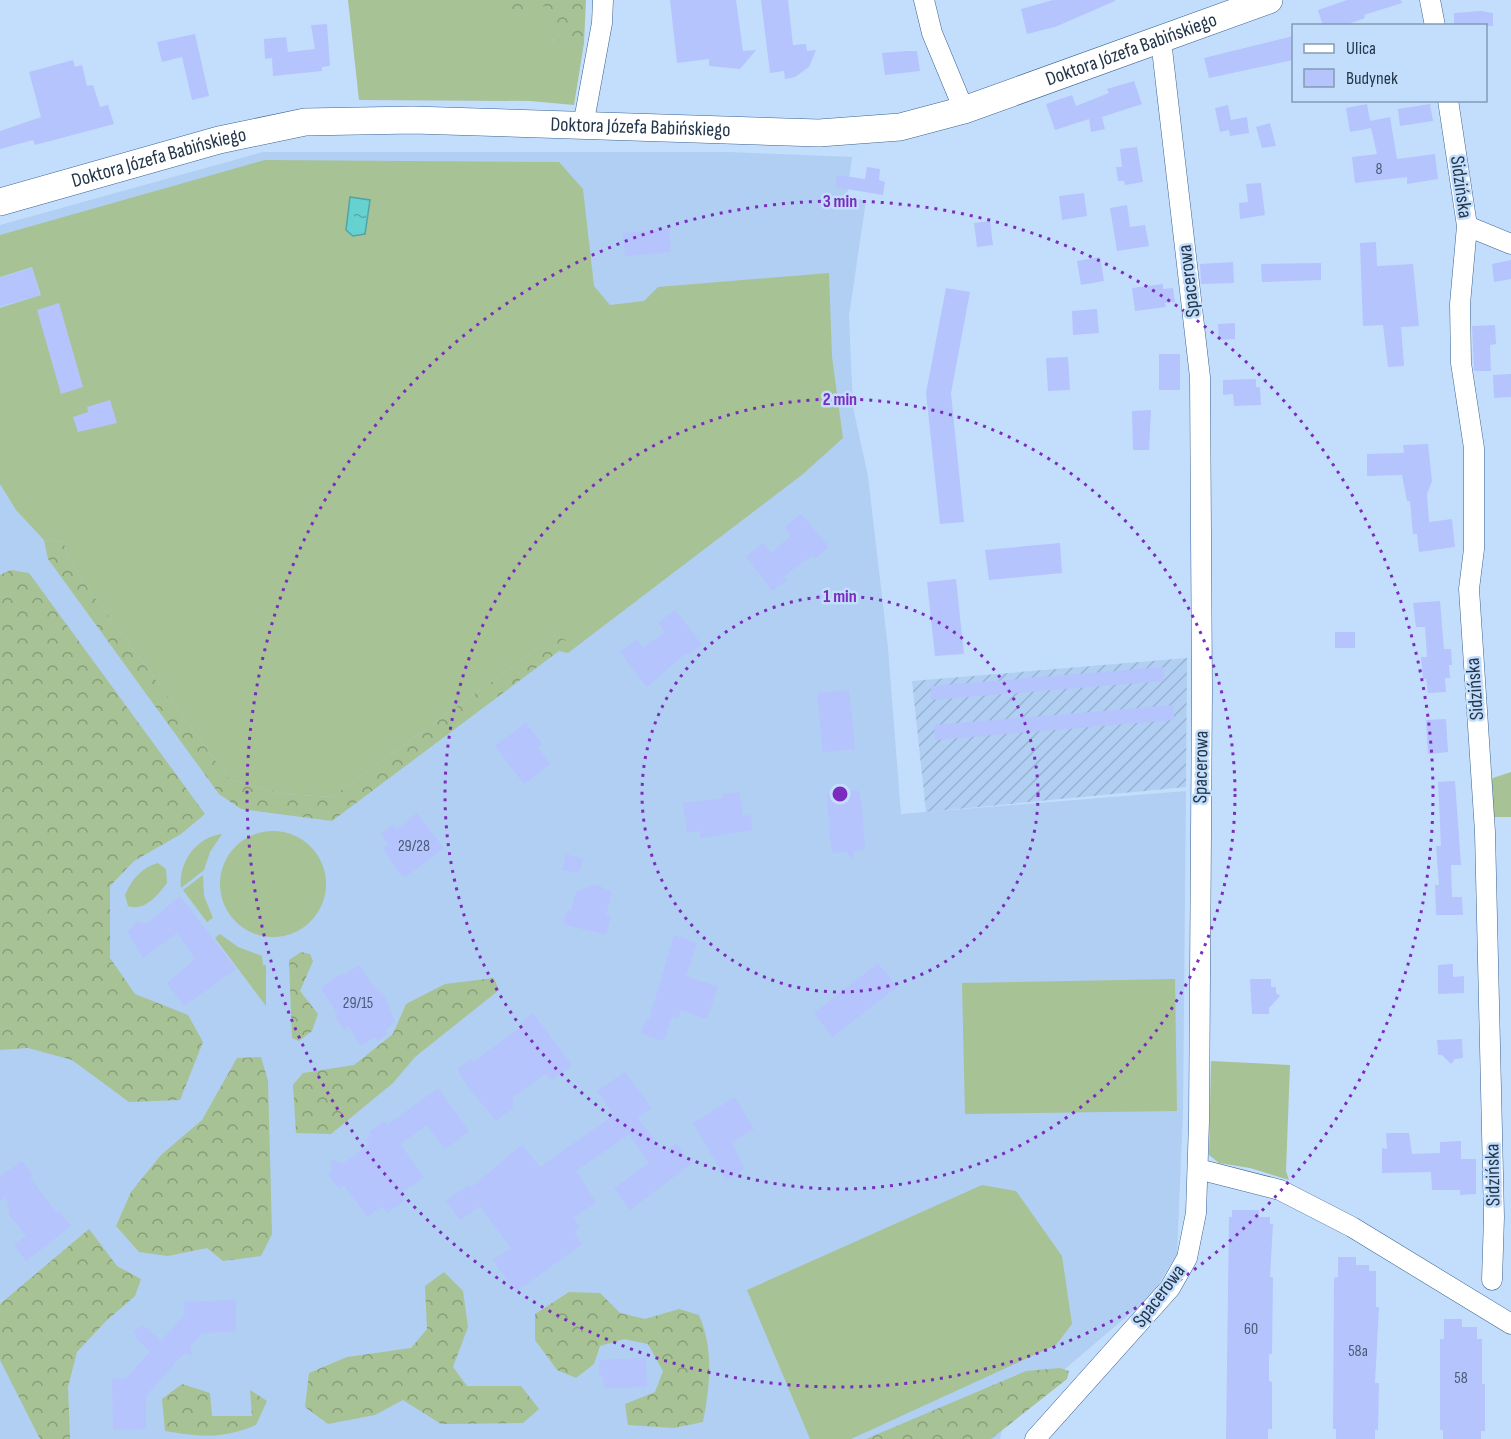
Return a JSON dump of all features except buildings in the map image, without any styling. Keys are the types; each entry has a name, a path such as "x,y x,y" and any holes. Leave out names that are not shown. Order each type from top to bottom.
{"street":[{"path":"582,126 602,23 603,0"},
{"path":"924,0 932,33 964,110"},
{"name":"Doktora Józefa Babińskiego","path":"0,202 219,140 305,122 413,120 819,133 900,127 964,110 1269,0"},
{"path":"1430,0 1436,24"},
{"name":"Spacerowa","path":"1035,1439 1170,1288 1187,1258 1192,1240 1198,1169 1202,690 1200,377 1162,49 1159,40"},
{"name":"Sidzińska","path":"1448,102 1467,226 1460,304 1461,363 1474,448 1474,549 1469,589 1485,832 1494,1206 1492,1280"},
{"path":"1467,226 1511,244"},
{"path":"1198,1169 1280,1190 1352,1227 1511,1324"}],"shaded area":[{"path":"263,152 729,152 852,157 847,196 866,201 849,316 853,407 868,476 888,648 901,814 1186,791 1183,1114 1177,1254 1152,1295 1004,1421 1000,1439 0,1439 0,225"},
{"path":"1187,658 1186,787 926,812 912,681"}],"green space":[{"path":"348,0 507,0 507,11 548,5 554,43 584,43 574,105 530,101 359,100"},
{"path":"507,0 586,0 584,43 554,43 547,6 507,12"},
{"path":"265,160 559,162 583,189 594,286 610,305 644,301 658,287 829,273 832,357 843,438 803,474 568,653 559,651 565,640 555,636 332,797 282,794 229,779 76,572 63,542 44,540 16,510 0,484 0,308 41,295 32,267 0,277 0,235"},
{"path":"44,540 63,542 76,572 229,779 282,794 332,797 555,636 566,640 559,651 332,821 241,809 219,794 48,559"},
{"path":"11,570 29,573 205,814 181,834 134,861 110,886 110,958 135,994 188,1015 203,1042 180,1100 129,1102 72,1060 28,1048 0,1050 0,575"},
{"path":"1511,772 1511,817 1490,817 1487,780"},
{"path":"273,831 293,835 310,847 322,864 326,884 322,904 310,921 293,933 273,937 253,933 236,921 224,904 220,884 224,864 236,847 253,835"},
{"path":"222,834 210,852 204,870 181,888 182,869 191,853 204,840"},
{"path":"158,863 166,869 167,883 145,905 128,906 125,895 130,884 142,871"},
{"path":"203,875 204,896 213,918 207,922 183,890"},
{"path":"220,934 238,947 262,956 263,965 266,965 266,1006 215,938"},
{"path":"301,952 310,954 313,961 300,991 318,1014 312,1031 299,1041 292,1038 289,960"},
{"path":"494,978 499,990 415,1057 393,1083 331,1134 296,1133 293,1085 303,1073 354,1065 393,1034 406,1004 445,984"},
{"path":"1175,979 1177,1111 965,1114 962,983"},
{"path":"261,1057 268,1081 272,1234 261,1256 223,1261 207,1248 168,1256 139,1252 116,1226 131,1192 161,1155 202,1120 237,1058"},
{"path":"1211,1061 1290,1065 1286,1171 1289,1180 1250,1168 1219,1163 1209,1155"},
{"path":"982,1185 1016,1191 1062,1256 1072,1324 1056,1345 851,1439 810,1439 747,1290"},
{"path":"89,1229 117,1266 141,1279 135,1296 106,1321 77,1352 68,1387 70,1439 40,1439 0,1360 0,1304"},
{"path":"444,1272 463,1291 468,1327 453,1367 467,1386 521,1386 539,1409 523,1423 441,1424 403,1400 375,1415 328,1424 305,1407 309,1373 347,1357 411,1348 427,1329 425,1286"},
{"path":"569,1292 600,1293 620,1313 645,1319 679,1309 699,1315 709,1354 703,1422 674,1428 628,1425 625,1404 655,1392 663,1371 648,1344 624,1339 600,1346 594,1364 576,1378 557,1370 535,1340 535,1314"},
{"path":"1060,1368 1069,1371 1067,1379 991,1439 866,1439 1026,1371"},
{"path":"182,1384 210,1393 212,1416 252,1416 250,1390 267,1401 256,1425 244,1430 211,1436 165,1431 162,1399"}],"water":[{"path":"350,197 370,200 365,234 353,236 346,230"}]}
